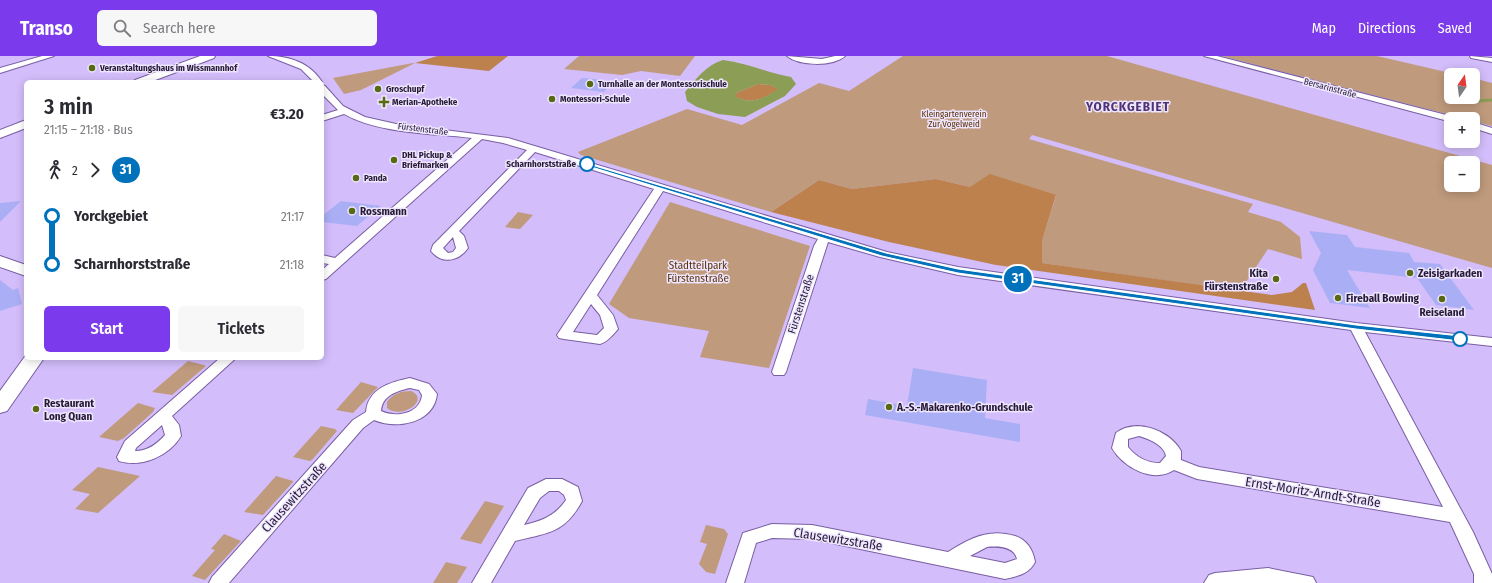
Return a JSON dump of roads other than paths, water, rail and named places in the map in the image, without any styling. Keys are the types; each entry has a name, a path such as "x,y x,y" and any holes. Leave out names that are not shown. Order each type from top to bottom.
{"main road":[{"path":"144,80 210,56"},
{"path":"3,131 24,125"},
{"path":"0,261 24,270"},
{"path":"0,406 33,360"}],"street":[{"path":"0,71 50,56"},
{"path":"272,56 305,67 314,75 317,80"},
{"path":"791,56 817,63 834,60 841,56"},
{"name":"Bersarinstraße","path":"1208,56 1444,117"},
{"path":"1474,56 1492,60"},
{"name":"Fürstenstraße","path":"324,91 330,100 344,111 361,118 391,125 480,136 534,148 884,255 958,271 1356,327 1492,342"},
{"path":"324,117 344,111"},
{"path":"1480,127 1492,131"},
{"path":"324,274 480,136"},
{"path":"452,231 534,148"},
{"path":"590,295 662,186"},
{"name":"Fürstenstraße","path":"779,372 820,246 825,237"},
{"path":"324,259 337,262"},
{"path":"1356,327 1456,516 1482,574 1483,583"},
{"path":"162,416 227,360"},
{"name":"Clausewitzstraße","path":"218,583 358,424 373,414"},
{"name":"Ernst-Moritz-Arndt-Straße","path":"1172,463 1197,473 1456,516"},
{"name":"Clausewitzstraße","path":"735,583 749,538 772,531 812,532 950,560"},
{"path":"481,583 509,536"},
{"path":"1213,583 1215,581 1268,576 1307,583"}],"waterway":[{"path":"1480,101 1492,100"}],"place":[{"name":"Veranstaltungshaus im Wissmannhof","path":"92,68"},
{"name":"Turnhalle an der Montessorischule","path":"590,84"},
{"name":"Groschupf","path":"378,89"},
{"name":"Montessori-Schule","path":"552,99"},
{"name":"Merian-Apotheke","path":"384,102"},
{"name":"DHL Pickup & Briefmarken","path":"394,160"},
{"name":"Scharnhorststraße","path":"587,164"},
{"name":"Panda","path":"356,178"},
{"name":"Rossmann","path":"352,211"},
{"name":"Zeisigarkaden","path":"1410,273"},
{"name":"Kita Fürstenstraße","path":"1276,279"},
{"name":"Fireball Bowling","path":"1338,298"},
{"name":"Reiseland","path":"1442,299"},
{"name":"A.-S.-Makarenko-Grundschule","path":"889,407"},
{"name":"Restaurant Long Quan","path":"36,409"}],"district":[{"name":"YORCKGEBIET","path":"1128,106"}],"park label":[{"name":"Kleingartenverein Zur Vogelweid","path":"954,120"},
{"name":"Stadtteilpark Fürstenstraße","path":"698,271"}]}
